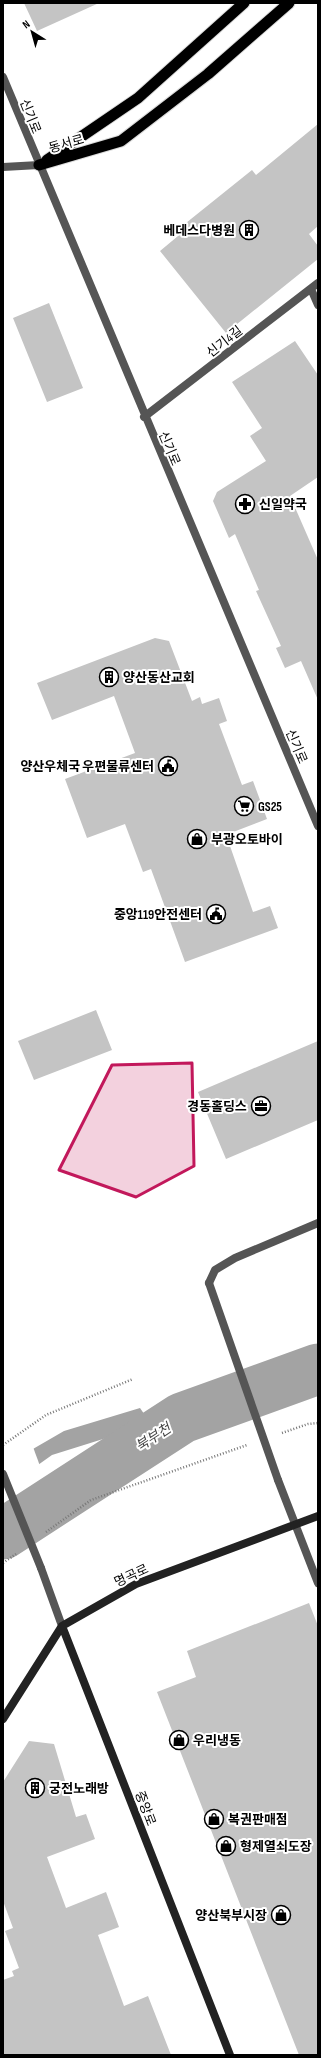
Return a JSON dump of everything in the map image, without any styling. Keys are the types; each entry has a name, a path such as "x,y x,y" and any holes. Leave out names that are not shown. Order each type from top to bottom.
{"highway":[{"name":"동서로","path":"39,166 138,98 244,3"},
{"name":"동서로","path":"39,166 121,141 208,74 289,3"}],"main road":[{"name":"명곡로","path":"3,1719 62,1626 136,1584 318,1516"},
{"name":"중앙로","path":"62,1626 230,2055"}],"street":[{"name":"신기로","path":"3,77 144,417 318,826"},
{"path":"3,167 39,166"},
{"path":"315,286 318,305"},
{"name":"신기4길","path":"144,417 315,286"},
{"path":"318,1223 235,1258 215,1270 209,1283 278,1480 318,1584"},
{"name":"중앙로","path":"3,1474 41,1568 62,1626"}],"path":[{"path":"3,1445 46,1415 133,1379"},
{"path":"278,1434 308,1424 318,1424"},
{"path":"40,1536 91,1500 248,1445"},
{"path":"3,1563 22,1550"}],"highlighted area":[{"path":"192,1063 194,1166 136,1197 59,1170 112,1065"}],"shaded area":[{"path":"140,1408 151,1424 52,1455 7,1487 26,1453 64,1431"}],"pier":[{"path":"33,1447 40,1466 3,1493 3,1467"}],"building":[{"path":"24,3 99,3 37,31"},
{"name":"베데스다병원","path":"318,124 318,226 309,234 318,246 318,259 226,333 160,251 184,231 181,227 252,170 256,175"},
{"path":"49,303 83,388 47,402 13,318"},
{"path":"295,341 318,375 318,477 290,496 318,560 318,700 301,661 285,668 276,648 281,646 256,591 259,590 235,534 229,538 213,501 217,492 266,461 250,436 262,428 232,382"},
{"path":"155,638 169,641 192,701 200,697 202,704 219,698 227,721 219,724 242,785 253,781 267,819 228,834 232,846 230,846 253,912 270,906 278,928 185,962 151,869 143,872 125,824 87,838 65,779 135,753 114,696 52,720 37,683"},
{"path":"96,1010 112,1050 34,1080 18,1041"},
{"name":"경동홀딩스","path":"318,1041 318,1120 226,1159 198,1092"},
{"name":"양산북부시장","path":"309,1603 318,1626 318,2055 299,2055 157,1692 196,1677 187,1651"},
{"path":"29,1741 54,1744 76,1817 86,1814 95,1839 47,1857 66,1908 106,1892 119,1927 98,1935 124,2006 148,1996 171,2055 3,2055 3,1980 14,1976 12,1971 19,1968 5,1931 13,1928 3,1901 3,1782"}],"waterway":[{"name":"북부천","path":"3,1534 182,1418 318,1369"}],"place":[{"name":"베데스다병원","path":"249,230"},
{"name":"신일약국","path":"245,504"},
{"name":"양산동산교회","path":"109,677"},
{"name":"양산우체국 우편물류센터","path":"168,766"},
{"name":"GS25","path":"244,806"},
{"name":"부광오토바이","path":"197,839"},
{"name":"중앙119안전센터","path":"216,914"},
{"name":"경동홀딩스","path":"261,1106"},
{"name":"우리냉동","path":"179,1740"},
{"name":"궁전노래방","path":"35,1788"},
{"name":"복권판매점","path":"214,1819"},
{"name":"형제열쇠도장","path":"226,1846"},
{"name":"양산북부시장","path":"281,1915"}]}
